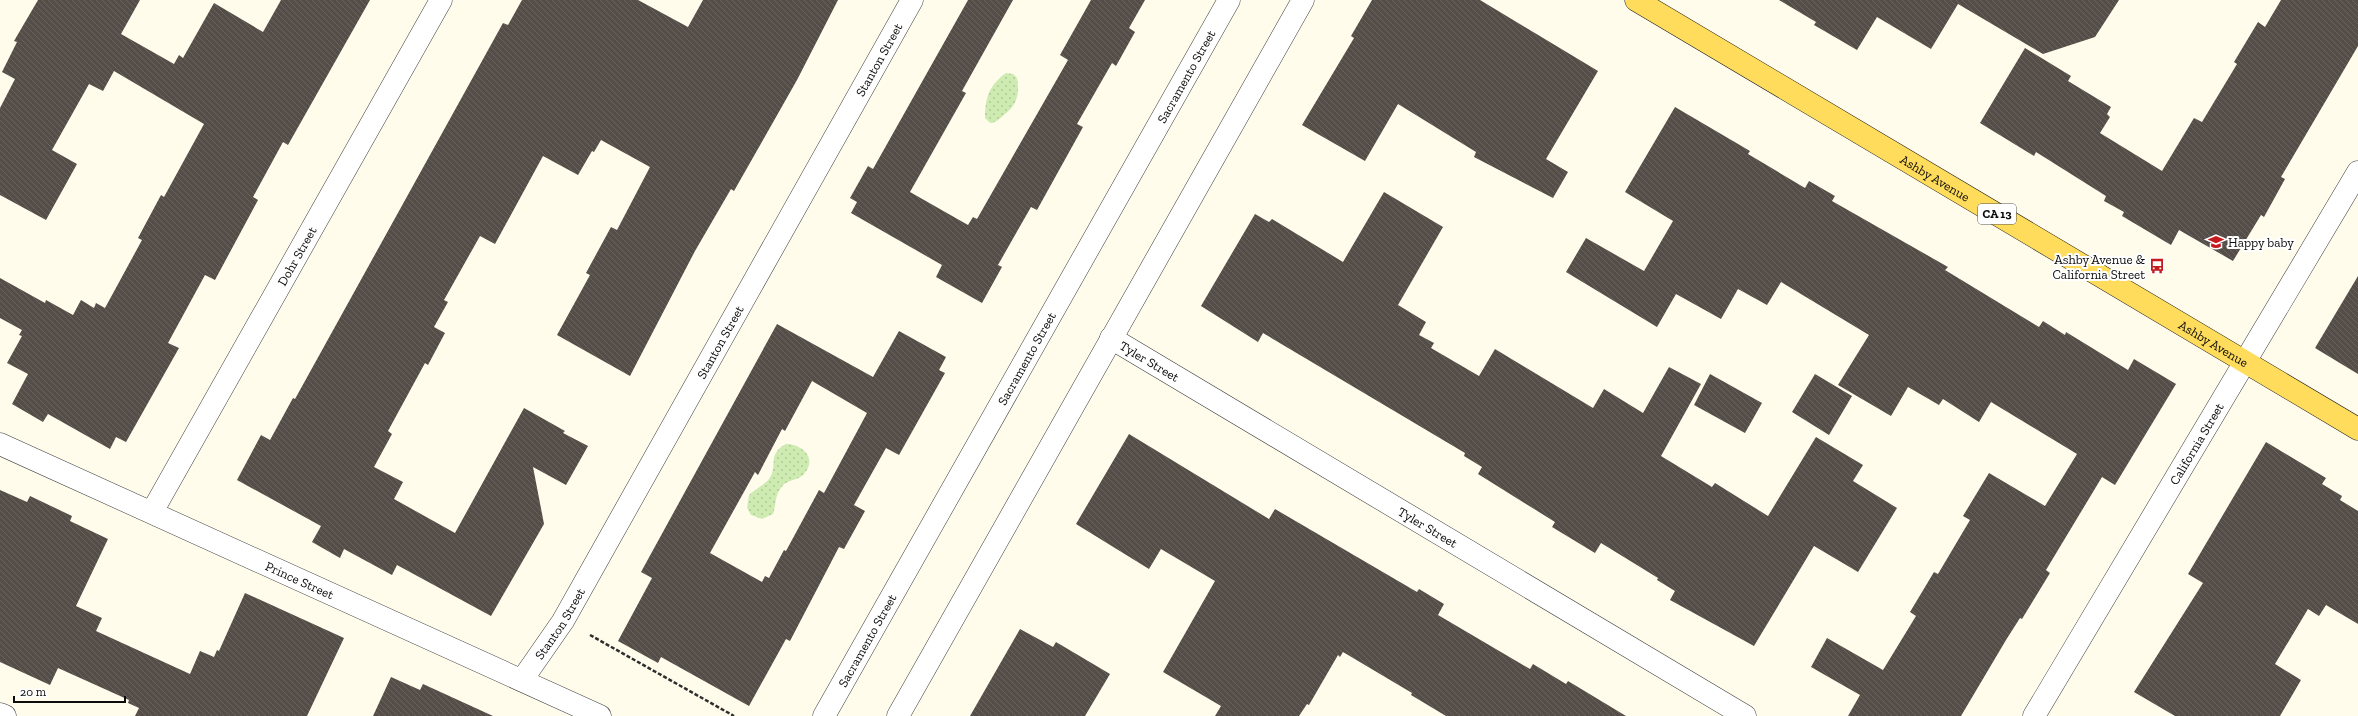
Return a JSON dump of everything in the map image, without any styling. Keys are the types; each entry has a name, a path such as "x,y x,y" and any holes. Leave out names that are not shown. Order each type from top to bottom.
{"main road":[{"name":"Ashby Avenue","path":"1636,0 2358,429"}],"street":[{"name":"Dohr Street","path":"152,512 441,0"},
{"name":"Stanton Street","path":"522,680 562,620 912,0"},
{"name":"Sacramento Street","path":"824,716 1230,0"},
{"path":"898,716 1303,0"},
{"name":"California Street","path":"2034,716 2358,172"},
{"name":"Tyler Street","path":"1111,338 1745,716"},
{"name":"Prince Street","path":"0,444 600,716"},
{"path":"0,714 5,716"}],"path":[{"path":"562,620 734,716"}],"green space":[{"path":"1006,73 1013,74 1017,78 1018,94 1012,107 997,120 990,123 985,118 987,98 992,87"},
{"path":"786,444 798,446 806,453 809,457 808,468 799,478 789,481 783,485 779,491 773,514 762,519 751,515 747,508 749,495 769,479 772,474 774,456 780,448"}],"building":[{"path":"38,0 140,0 121,34 174,64 179,55 183,58 214,3 263,32 281,0 370,0 288,145 283,142 253,197 258,200 215,280 205,275 168,343 179,348 126,442 116,437 110,449 48,414 43,422 12,404 28,374 7,363 22,336 19,335 22,330 0,318 0,278 45,303 46,300 73,315 81,300 94,308 96,303 105,308 142,240 138,238 161,195 164,197 204,124 114,71 103,91 89,84 52,150 77,164 46,220 0,195 0,108 15,79 2,72 17,42 14,41"},
{"path":"522,0 638,0 688,27 703,0 838,0 797,80 734,191 731,189 695,251 630,376 557,335 590,275 586,273 611,227 617,230 650,167 601,140 594,152 592,151 578,175 543,156 495,244 480,236 444,300 448,302 434,327 445,333 428,365 425,363 388,431 392,434 374,467 403,482 394,499 455,533 524,408 565,431 563,433 588,446 566,485 533,467 544,524 491,616 397,565 392,575 344,549 340,558 312,542 321,526 237,480 261,435 270,440 293,398 295,399 503,23 508,25"},
{"path":"968,0 1013,0 962,91 966,93 910,192 968,225 973,217 977,219 1068,60 1060,55 1091,0 1145,0 1129,28 1135,32 1116,66 1112,63 1077,124 1083,127 1037,210 1031,207 998,265 1002,267 982,303 936,277 942,265 851,213 857,202 850,198 868,166 873,169"},
{"path":"1372,0 1480,0 1598,71 1546,159 1568,172 1553,198 1474,157 1476,152 1398,104 1365,161 1302,125 1354,38 1351,36"},
{"path":"1779,0 2119,0 2095,37 2043,54 1958,4 1931,49 1877,17 1857,50 1814,25 1816,22"},
{"path":"2281,0 2358,0 2358,46 2281,177 2285,179 2264,217 2261,215 2233,261 2179,230 2171,245 2122,216 2124,212 2104,201 2106,196 2036,152 2034,156 1980,123 2025,48 2071,76 2068,81 2111,107 2107,114 2110,117 2100,133 2162,171 2194,118 2202,122 2237,64 2234,62 2258,22 2265,27"},
{"path":"1675,107 1750,151 1748,154 1805,188 1809,181 1835,196 1832,201 1948,267 1945,270 2039,327 2043,321 2065,335 2066,332 2128,370 2134,359 2176,384 2115,485 2102,477 2046,570 2050,573 2022,619 2020,618 2006,640 1961,716 1848,716 1860,695 1811,667 1827,638 1883,670 1916,616 1910,612 1934,572 1938,574 1970,520 1963,516 1989,473 2045,506 2077,454 1991,402 1979,422 1943,399 1939,405 1908,387 1891,416 1838,385 1869,335 1781,282 1767,305 1738,289 1721,319 1676,294 1657,327 1566,272 1586,238 1644,271 1673,221 1625,192"},
{"path":"1384,192 1443,227 1398,305 1426,322 1419,335 1434,343 1431,348 1479,376 1495,349 1593,408 1604,389 1643,413 1669,367 1701,384 1661,456 1712,487 1715,483 1768,516 1816,437 1863,465 1853,481 1897,508 1858,572 1814,546 1754,646 1670,600 1675,591 1657,580 1658,578 1601,543 1595,553 1552,527 1555,522 1478,474 1482,467 1464,456 1465,453 1263,333 1258,342 1201,306 1255,214 1269,222 1272,219 1343,262"},
{"path":"2358,276 2358,374 2315,348"},
{"path":"777,324 873,377 899,331 946,357 939,370 945,373 899,455 886,448 854,505 865,511 844,549 839,547 790,641 786,639 749,706 661,657 658,663 618,641 652,578 641,572","holes":["812,381 867,413 824,493 819,490 786,551 784,550 769,578 765,576 762,582 710,553 755,472 758,475 782,429 785,431"]},
{"path":"1710,374 1762,403 1745,433 1694,405"},
{"path":"1815,374 1852,396 1829,435 1792,412"},
{"path":"1129,434 1269,519 1275,509 1417,592 1419,589 1444,604 1438,615 1530,669 1533,664 1566,684 1568,681 1626,716 1446,716 1411,695 1412,693 1343,652 1340,657 1338,655 1309,705 1307,704 1299,716 1215,716 1221,706 1163,672 1215,581 1161,549 1149,569 1076,524"},
{"path":"2266,442 2326,478 2322,484 2342,496 2340,500 2358,511 2358,624 2326,605 2319,616 2308,609 2275,664 2301,680 2280,716 2175,716 2134,692 2203,583 2188,574"},
{"path":"0,490 27,502 30,496 72,516 70,521 108,539 76,606 102,618 96,631 190,674 200,651 214,657 217,650 219,651 245,593 344,638 307,716 135,716 139,708 128,703 129,700 58,668 50,685 0,662"},
{"path":"1020,629 1053,647 1056,642 1110,674 1085,716 970,716"},
{"path":"391,677 420,690 423,684 493,716 373,716"}],"place":[{"name":"Happy baby","path":"2216,242"},
{"name":"Ashby Avenue & California Street","path":"2157,266"}]}
